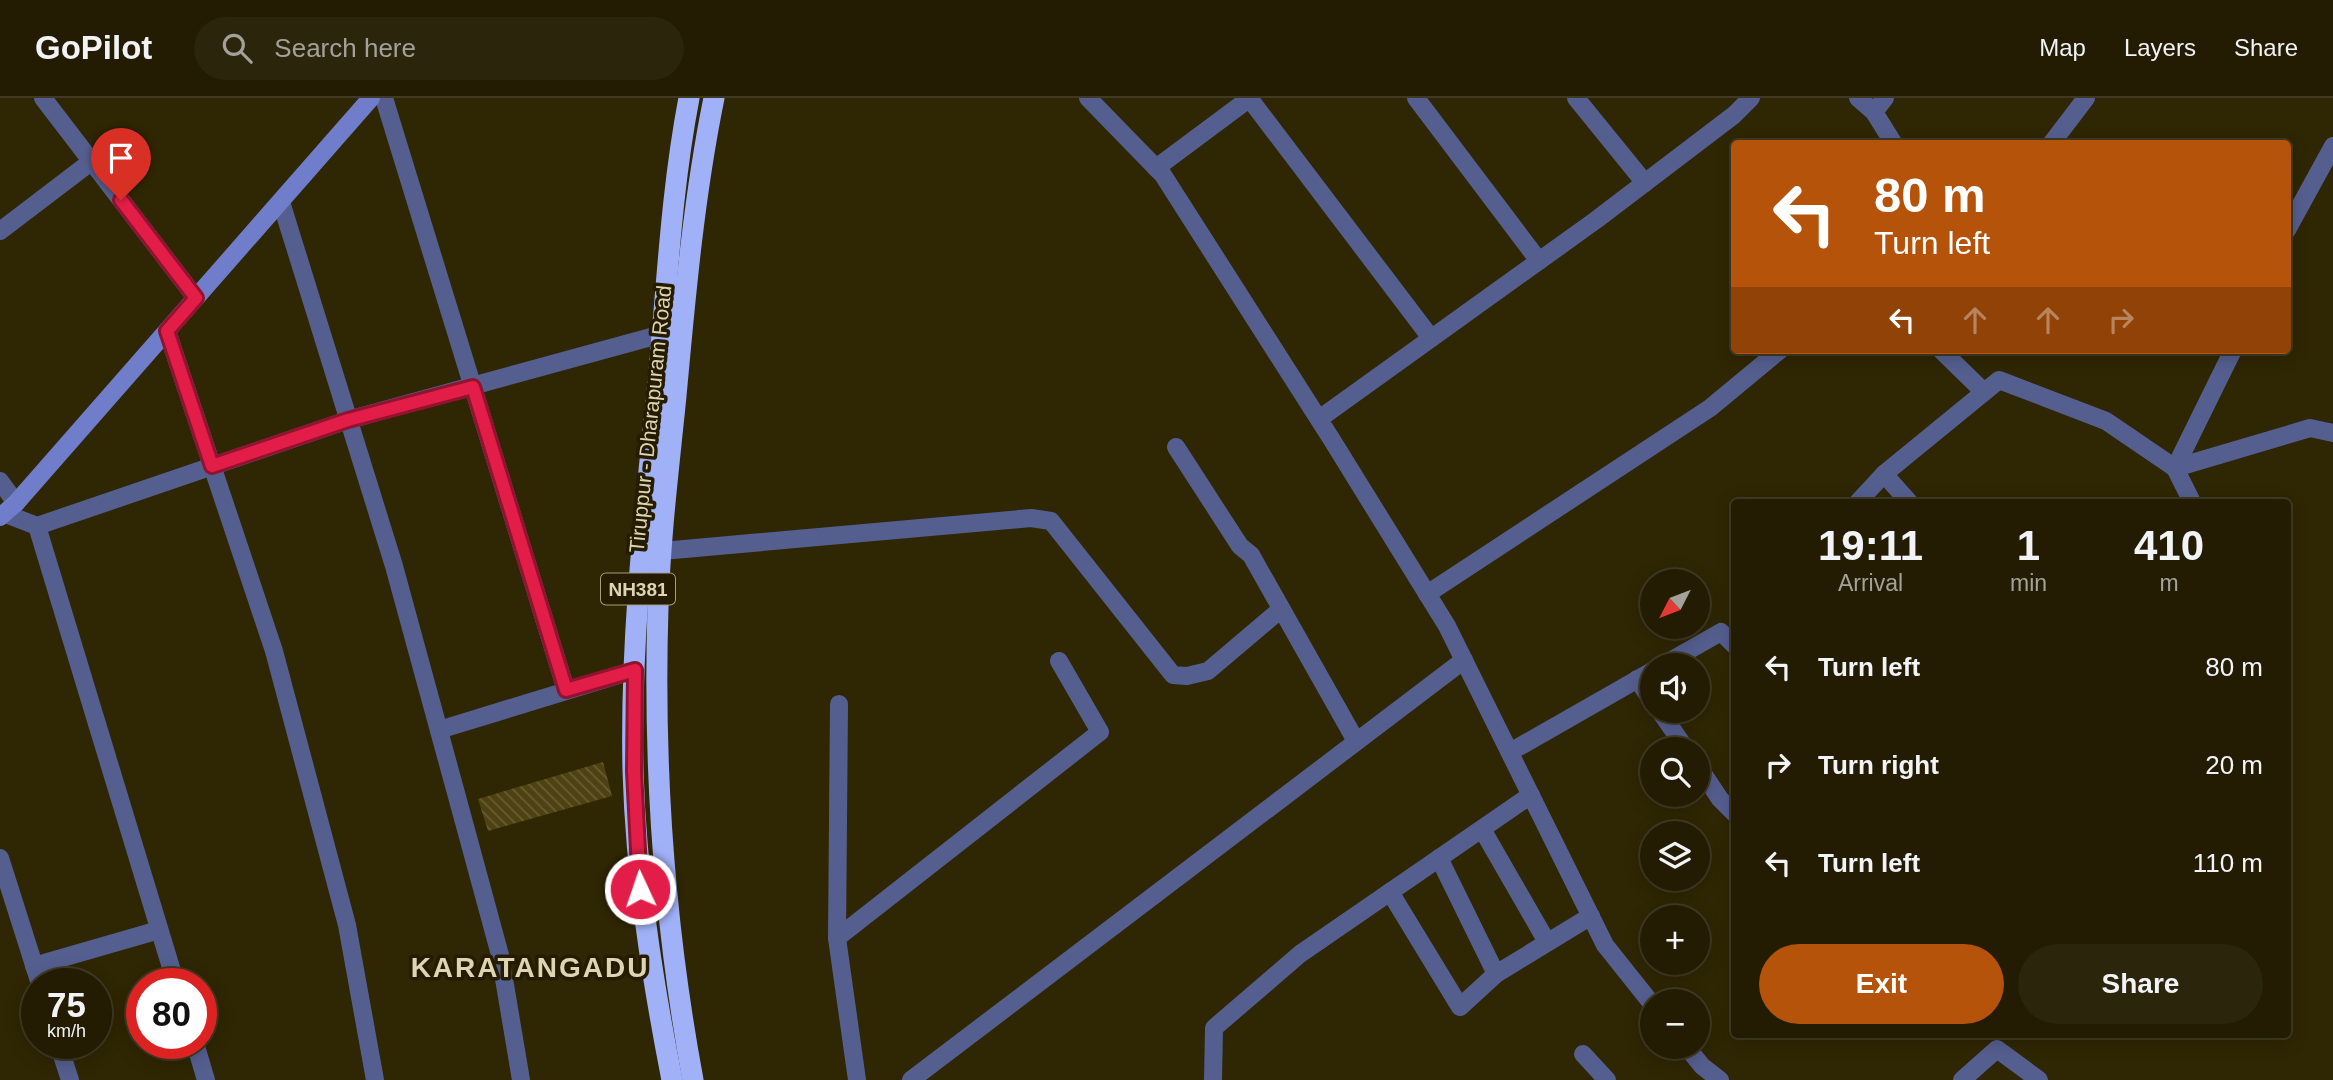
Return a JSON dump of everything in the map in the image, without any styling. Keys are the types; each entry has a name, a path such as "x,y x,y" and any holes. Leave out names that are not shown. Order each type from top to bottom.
{"highway":[{"name":"NH381","path":"672,1080 640,889 634,771 635,670 638,589 672,335 671,216 689,98"},
{"name":"Tiruppur - Dharapuram Road","path":"693,1080 679,1007 663,870 657,727 672,335 714,98"}],"street":[{"path":"43,98 196,298"},
{"path":"8,511 371,98"},
{"path":"384,98 566,690"},
{"path":"1088,98 1156,167 1319,419 1427,594 1464,660 1605,945 1640,989"},
{"path":"1156,167 1249,98 1431,338"},
{"path":"1416,98 1539,261"},
{"path":"1576,98 1645,183"},
{"path":"1319,419 1645,183 1734,115 1751,98"},
{"path":"1858,98 1879,105 1892,140"},
{"path":"2054,140 2086,98"},
{"path":"2291,223 2333,146"},
{"path":"0,231 92,161"},
{"path":"281,202 394,566 439,730 500,956 521,1080"},
{"path":"167,331 274,651 347,925 375,1080"},
{"path":"37,526 348,420 672,335"},
{"path":"1427,594 1710,408 1775,354"},
{"path":"1945,354 1984,392"},
{"path":"2175,468 2230,354"},
{"path":"1861,499 1884,474 1999,380 2106,421 2175,468 2190,499"},
{"path":"2175,468 2310,428 2333,433"},
{"path":"1176,447 1240,546 1251,555 1356,741"},
{"path":"1884,474 1906,499"},
{"path":"0,481 8,511 37,526 171,968"},
{"path":"662,551 1031,518 1051,521 1173,675 1187,676 1208,671 1280,610"},
{"path":"1683,653 1728,626"},
{"path":"911,1080 1464,660"},
{"path":"837,938 1100,732 1059,661"},
{"path":"439,730 635,670"},
{"path":"1510,752 1640,678"},
{"path":"839,704 837,938 857,1080"},
{"path":"1710,784 1731,810"},
{"path":"1213,1080 1214,1028 1300,954 1531,795"},
{"path":"1482,829 1547,942"},
{"path":"0,858 35,968"},
{"path":"1439,858 1496,974"},
{"path":"1390,892 1460,1007 1496,974 1591,916"},
{"path":"56,968 159,930"},
{"path":"1962,1080 2001,1042 2039,1080"},
{"path":"1583,1054 1607,1080"},
{"path":"63,1059 70,1080"},
{"path":"200,1059 206,1080"},
{"path":"1696,1059 1720,1080"}],"building":[{"path":"603,762 612,796 488,831 478,799"}],"district":[{"name":"KARATANGADU","path":"530,967"}],"route":[{"path":"121,200 196,298 167,331 212,466 348,420 473,387 566,690 635,670 634,771 640,889"}]}
